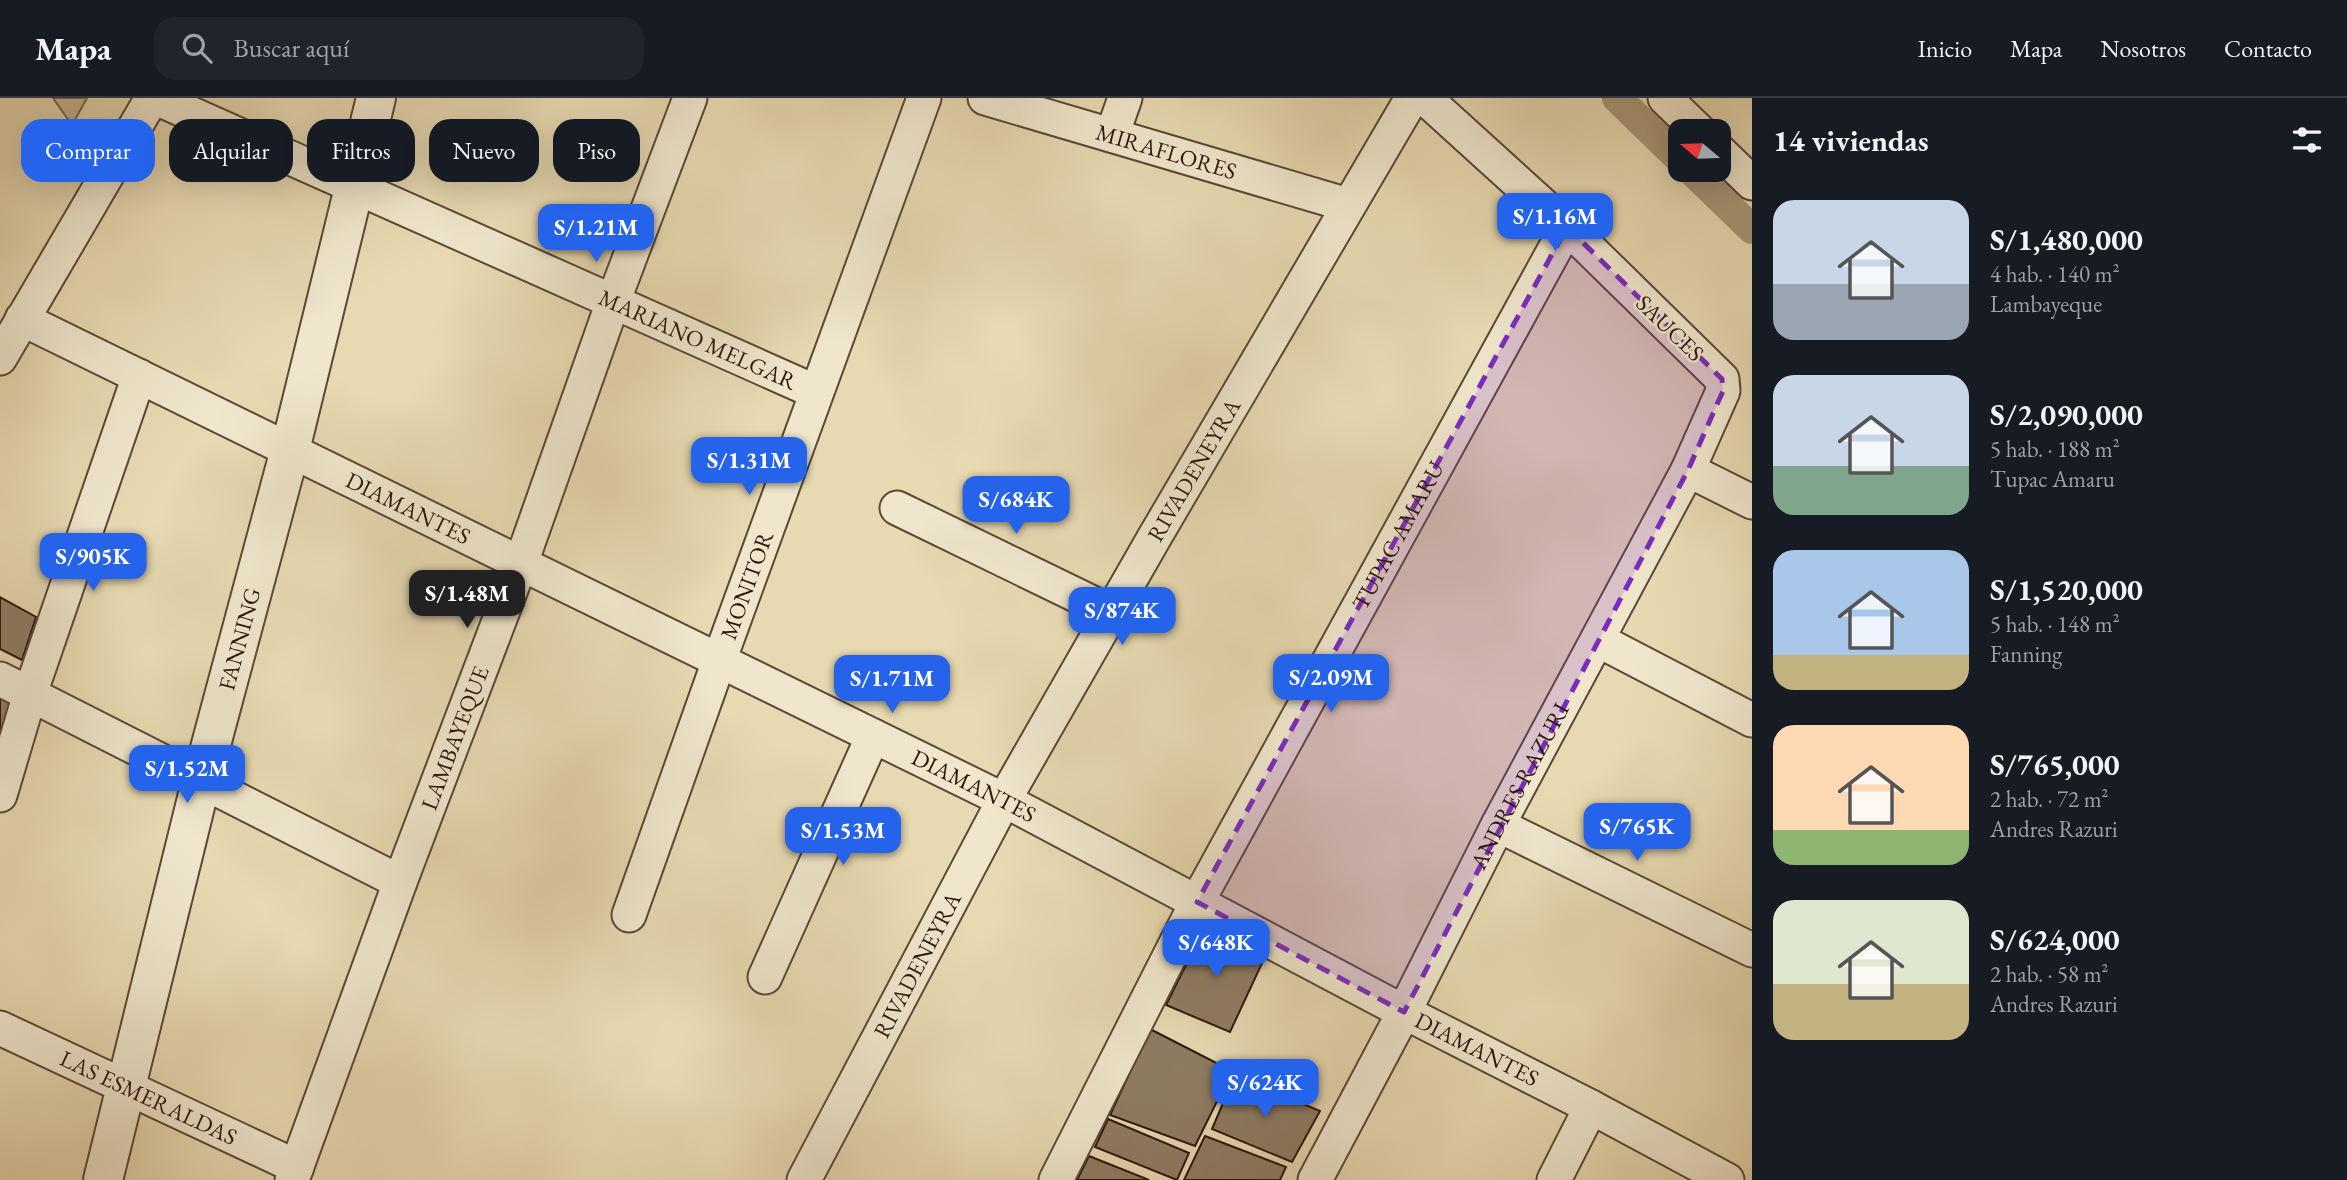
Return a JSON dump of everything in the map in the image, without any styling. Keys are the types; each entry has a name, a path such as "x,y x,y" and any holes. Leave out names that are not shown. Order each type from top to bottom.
{"street":[{"name":"MARIANO MELGAR","path":"154,98 816,392"},
{"path":"0,358 154,98"},
{"name":"FANNING","path":"103,1180 201,782 290,450 376,98"},
{"name":"LAMBAYEQUE","path":"294,1174 690,98"},
{"name":"MONITOR","path":"629,915 923,98"},
{"name":"MIRAFLORES","path":"985,98 1348,205"},
{"path":"1112,135 1125,98"},
{"name":"RIVADENEYRA","path":"804,1180 1004,800 1412,98"},
{"name":"SAUCES","path":"1425,98 1567,227 1722,379 1724,391"},
{"path":"1665,98 1687,119"},
{"path":"1731,163 1752,183"},
{"name":"TUPAC AMARU","path":"1056,1180 1197,902 1567,227"},
{"name":"DIAMANTES","path":"22,319 1004,800 1727,1180"},
{"path":"0,795 30,694 139,376"},
{"name":"ANDRES RAZURI","path":"1315,1180 1404,1012 1498,825 1688,470 1724,391"},
{"path":"1688,470 1752,502"},
{"path":"897,508 1111,612"},
{"path":"1598,640 1752,720"},
{"path":"0,679 400,883"},
{"path":"765,977 873,736"},
{"path":"1498,825 1752,950"},
{"name":"LAS ESMERALDAS","path":"0,1028 124,1086 294,1174"},
{"path":"1554,1180 1591,1107"}],"highlighted area":[{"path":"1567,227 1722,379 1723,391 1688,470 1404,1012 1197,902"}],"shaded area":[{"path":"53,98 87,98 75,119 68,119"}],"building":[{"path":"0,597 36,617 22,660 0,649"},
{"path":"0,691 15,696 0,739"},
{"path":"1208,921 1263,961 1230,1032 1166,1005"},
{"path":"1150,1029 1232,1071 1195,1146 1110,1115"},
{"path":"1235,1075 1320,1111 1292,1162 1212,1129"},
{"path":"1108,1119 1189,1153 1177,1180 1095,1147"},
{"path":"1205,1136 1286,1167 1280,1180 1184,1180"},
{"path":"1089,1156 1149,1180 1077,1180"}],"waterway":[{"path":"1617,98 1668,147"},
{"path":"1703,182 1752,229"}]}
